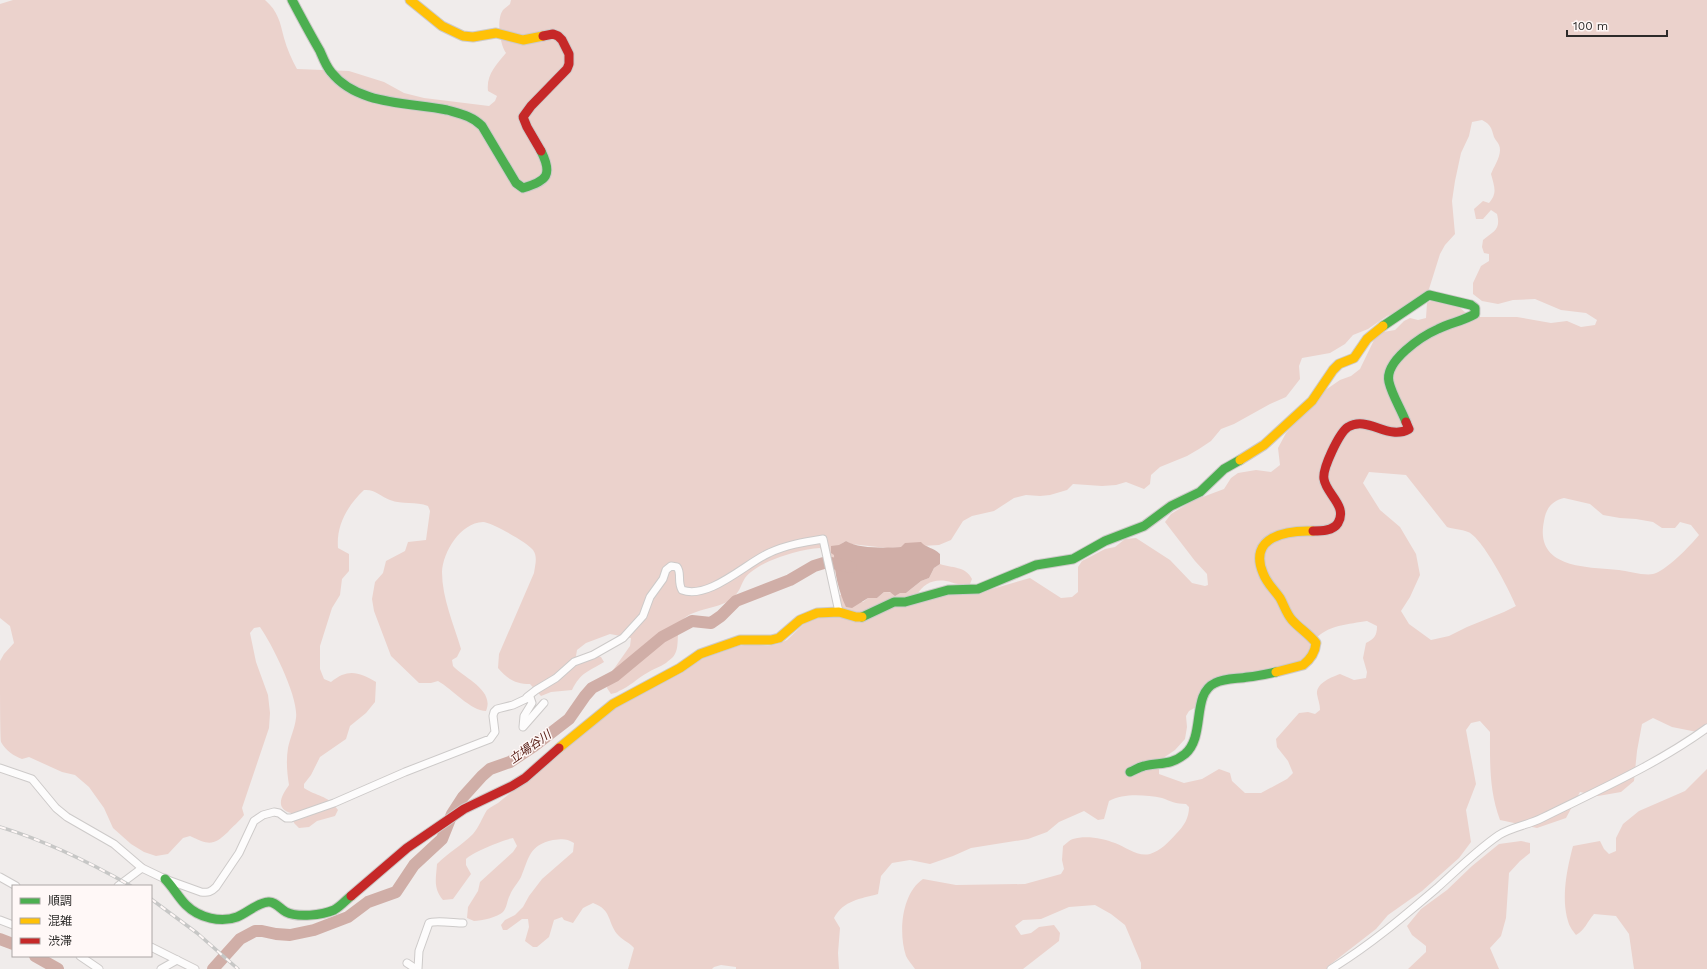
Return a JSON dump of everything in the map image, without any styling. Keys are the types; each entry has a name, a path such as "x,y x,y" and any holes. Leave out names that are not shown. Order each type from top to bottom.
{"street":[{"path":"292,0 330,72 345,85 361,94 389,102 441,109 467,115 475,119 482,126 516,183 523,188 536,186 544,180 547,171 547,162 524,123 523,117 530,106 552,86 567,69 570,54 564,42 556,35 552,34 540,36 532,40 521,40 498,33 490,33 477,38 463,36 454,33 410,0"},
{"path":"165,880 173,887 189,908 203,915 214,918 234,918 267,902 272,902 290,914 297,915 324,913 336,909 407,848 464,809 512,786 525,778 571,737 613,704 680,668 700,654 740,640 771,640 778,638 800,620 817,613 839,612 856,616 864,616 894,602 905,602 948,590 978,588 1036,565 1073,559 1105,541 1144,526 1171,506 1200,492 1224,469 1264,445 1312,402 1339,364 1354,358 1367,339 1390,320 1429,295 1471,305 1475,308 1475,314 1467,319 1433,331 1401,356 1392,366 1389,374 1389,382 1409,429 1406,431 1396,432 1383,431 1364,423 1358,424 1344,430 1334,443 1331,455 1324,469 1323,476 1325,486 1339,505 1341,514 1340,520 1336,525 1330,529 1292,531 1266,542 1259,554 1259,561 1270,586 1280,598 1293,621 1316,643 1315,653 1310,660 1303,665 1252,677 1241,677 1216,682 1207,688 1195,742 1190,750 1175,761 1144,766 1130,772"},
{"path":"0,768 32,779 62,812 114,844 142,868 165,880 201,892 212,891 239,853 251,826 263,815 274,812 280,813 286,818 291,818 334,803 442,757 490,739 495,732 493,716 494,712 498,708 519,702 556,678 574,662 592,655 623,638 643,616 650,597 663,579 666,570 671,566 677,567 680,570 679,585 682,590 696,590 720,583 733,577 768,553 791,544 823,539 839,612"},
{"path":"527,697 530,697 532,703 524,716 523,727 544,703"},
{"path":"1331,969 1349,958 1390,926 1487,844 1502,834 1538,820 1654,763 1686,744 1707,728"},
{"path":"119,885 142,868"},
{"path":"0,877 14,885"},
{"path":"0,920 12,925"},
{"path":"407,963 417,969 418,951 429,923 435,921 463,923"},
{"path":"152,947 195,969"},
{"path":"81,957 99,969"},
{"path":"162,969 178,960"}],"shaded area":[{"path":"13,0 265,0 273,8 278,17 291,58 297,69 349,71 384,82 404,93 424,98 489,106 495,101 497,96 488,91 490,75 492,70 506,53 502,44 499,25 501,14 510,4 511,0 1707,0 1707,734 1672,727 1653,718 1642,724 1634,781 1621,792 1598,796 1580,792 1566,818 1537,828 1500,820 1496,809 1492,787 1490,766 1490,732 1480,721 1471,723 1466,730 1476,784 1466,810 1471,842 1459,858 1422,891 1388,915 1376,929 1327,967 1328,969 1141,969 1141,963 1125,925 1111,914 1095,905 1069,907 1041,919 1023,920 1015,926 1021,935 1031,933 1039,927 1054,925 1060,933 1059,941 1023,969 915,969 909,961 906,956 902,936 902,925 906,903 910,894 916,885 923,879 956,885 1025,884 1061,874 1064,869 1062,860 1063,846 1069,841 1083,837 1110,841 1136,853 1145,855 1150,854 1164,846 1186,822 1189,807 1186,804 1149,796 1135,795 1115,798 1109,801 1104,819 1098,820 1084,811 1059,822 1047,832 1028,839 971,848 930,864 910,860 892,863 881,876 878,894 853,901 843,907 834,918 840,928 838,953 839,969 736,969 736,967 721,965 712,969 628,969 634,948 621,938 615,931 604,909 593,903 583,908 573,923 564,920 562,917 554,920 549,937 537,947 533,947 525,941 529,927 528,919 522,919 507,930 503,930 501,925 505,920 515,915 523,907 529,896 542,879 573,852 574,843 571,841 561,839 553,840 545,842 534,849 528,858 521,877 511,893 503,912 497,916 474,921 467,918 468,907 478,891 480,882 513,852 517,846 513,838 474,853 466,859 466,865 471,874 453,899 443,900 436,887 437,864 473,834 487,810 498,803 615,708 682,673 702,659 739,646 750,644 768,646 778,644 787,640 807,621 818,615 841,615 838,595 842,595 843,599 863,602 868,598 877,598 884,592 906,593 921,581 929,578 934,568 940,564 958,568 966,572 972,579 970,584 955,584 948,581 937,581 925,585 917,595 985,591 1030,578 1061,598 1072,597 1078,592 1078,567 1082,561 1105,549 1115,547 1125,539 1136,538 1170,560 1192,583 1205,586 1208,585 1207,574 1165,522 1171,514 1192,501 1224,489 1231,478 1238,473 1256,470 1271,472 1280,465 1278,448 1286,433 1324,391 1340,380 1351,376 1360,369 1375,338 1383,332 1395,330 1404,321 1410,318 1418,320 1426,318 1427,303 1434,299 1458,306 1466,313 1480,317 1517,317 1551,323 1567,321 1581,327 1595,325 1597,320 1586,313 1561,310 1535,299 1513,300 1498,304 1482,301 1473,294 1473,283 1481,266 1489,261 1489,254 1484,253 1482,247 1483,240 1496,230 1498,224 1497,214 1491,210 1483,219 1476,219 1474,209 1483,201 1489,203 1494,196 1494,186 1491,174 1500,152 1499,145 1494,138 1490,127 1482,120 1472,122 1469,136 1461,153 1452,201 1455,234 1445,245 1440,254 1429,289 1397,312 1387,316 1368,329 1353,335 1345,344 1330,353 1302,358 1299,366 1300,379 1286,397 1234,424 1221,429 1211,441 1199,449 1187,456 1160,467 1151,475 1150,484 1144,489 1126,482 1116,485 1102,486 1073,484 1067,490 1050,495 1026,495 1014,498 994,511 972,516 963,521 951,540 939,545 887,548 851,544 846,541 837,548 835,552 834,575 820,548 791,553 769,561 759,566 745,578 736,595 730,600 690,614 685,618 679,626 677,649 673,657 666,663 616,693 611,694 607,688 611,673 630,646 631,638 610,634 586,643 577,650 576,656 581,661 598,656 601,657 604,662 582,676 572,690 551,692 541,696 530,684 512,680 498,668 499,654 534,573 536,558 533,550 517,538 501,529 483,522 467,527 454,540 449,548 443,564 442,572 446,601 461,649 457,657 452,660 453,666 477,685 482,691 488,704 486,711 480,710 468,704 438,681 431,683 419,683 391,656 374,611 372,599 375,582 383,573 386,561 405,551 408,542 426,540 430,511 428,506 395,501 374,492 364,490 348,509 339,531 338,548 349,554 349,571 342,579 340,595 332,608 320,646 320,669 324,679 331,682 348,673 354,673 376,682 375,702 366,713 350,726 346,739 320,757 311,775 304,784 304,788 326,798 334,805 338,810 335,816 317,821 309,827 299,828 294,823 291,813 286,811 281,805 282,797 289,785 287,753 296,718 296,709 284,671 260,627 254,628 250,633 256,662 268,695 270,713 269,728 242,808 244,815 228,832 214,842 210,843 202,841 190,836 183,838 168,854 156,856 144,852 131,844 113,828 104,808 89,787 75,775 62,772 29,757 22,759 19,758 8,751 1,742 0,661 14,643 10,626 0,618 0,4","holes":["1369,472 1406,475 1447,527 1468,532 1481,544 1502,577 1516,606 1449,636 1431,640 1409,624 1401,611 1410,597 1420,575 1416,554 1400,527 1380,510 1363,483","1564,498 1590,504 1603,515 1653,522 1662,528 1675,528 1680,522 1691,525 1699,535 1671,563 1653,574 1579,566 1555,557 1547,548 1543,537 1546,512 1553,503","1367,621 1377,626 1374,637 1366,643 1363,658 1367,672 1366,678 1354,680 1340,674 1325,681 1317,690 1320,710 1315,714 1308,712 1299,713 1276,739 1277,747 1288,761 1293,773 1287,779 1261,793 1245,793 1232,781 1230,773 1219,769 1202,779 1184,783 1159,774 1159,761 1175,750 1185,739 1187,727 1186,716 1189,711 1198,706 1208,683 1303,661 1308,655 1315,640 1320,635 1332,628"]},
{"path":"846,541 851,544 865,547 881,548 901,547 905,543 921,542 940,554 940,564 934,568 929,578 921,581 906,593 900,593 895,596 890,592 884,592 877,598 868,598 852,608 846,607 837,582 834,555 831,553 831,546 839,545"},
{"path":"1707,769 1707,969 1634,969 1629,934 1616,916 1594,914 1584,928 1576,935 1569,925 1566,912 1565,893 1567,874 1573,846 1600,841 1604,849 1609,854 1616,851 1616,838 1623,824 1639,811 1685,791"},
{"path":"1521,841 1530,843 1530,853 1509,873 1506,918 1501,936 1490,948 1499,969 1408,969 1426,952 1426,946 1412,935 1407,926 1421,909 1447,890 1472,866 1499,844"}],"waterway":[{"name":"立場谷川","path":"213,969 240,939 255,931 290,935 314,930 348,917 368,902 396,892 414,865 442,839 452,814 463,797 482,776 490,769 510,762 534,746 569,719 592,688 615,676 662,637 692,621 711,623 721,616 736,601 790,580 814,566 827,562 851,567"},
{"path":"0,939 12,944"},
{"path":"37,957 58,969"}],"railway":[{"path":"0,827 67,853 129,885"},
{"path":"152,900 197,933 238,969"}],"traffic: fast":[{"path":"292,0 329,70 342,83 355,91 385,101 447,110 474,120 482,126 516,183 523,188 538,183 546,176 547,166 541,151"},
{"path":"1383,326 1429,295 1471,305 1475,308 1475,314 1431,332 1414,343 1392,366 1389,374 1389,382 1406,422"},
{"path":"862,617 894,602 905,602 948,590 978,589 1036,565 1073,559 1105,541 1144,526 1171,506 1200,492 1224,469 1240,460"},
{"path":"1130,772 1144,766 1170,762 1185,754 1195,737 1203,696 1208,688 1215,683 1227,679 1276,672"},
{"path":"165,879 183,902 191,909 204,916 217,919 231,919 260,904 268,902 273,903 291,914 303,915 323,913 334,910 351,896"}],"traffic: slow":[{"path":"410,0 442,26 463,36 473,37 496,33 523,40 543,36"},
{"path":"1240,460 1264,445 1312,401 1333,370 1339,364 1354,358 1367,339 1383,326"},
{"path":"1276,672 1303,665 1312,656 1316,643 1292,620 1280,598 1266,580 1260,561 1261,551 1265,544 1272,538 1281,534 1313,531"},
{"path":"559,748 613,704 680,668 700,654 740,640 771,640 779,638 800,620 817,613 839,612 856,617 862,617"}],"traffic: jam":[{"path":"541,151 523,117 531,106 567,69 569,64 569,54 562,40 553,34 543,36"},
{"path":"1313,531 1333,528 1338,523 1340,517 1340,511 1336,500 1328,490 1324,479 1324,474 1328,460 1344,431 1348,427 1356,424 1363,424 1393,432 1401,432 1409,429 1406,422"},
{"path":"351,896 407,848 464,809 512,786 525,778 559,748"}]}
